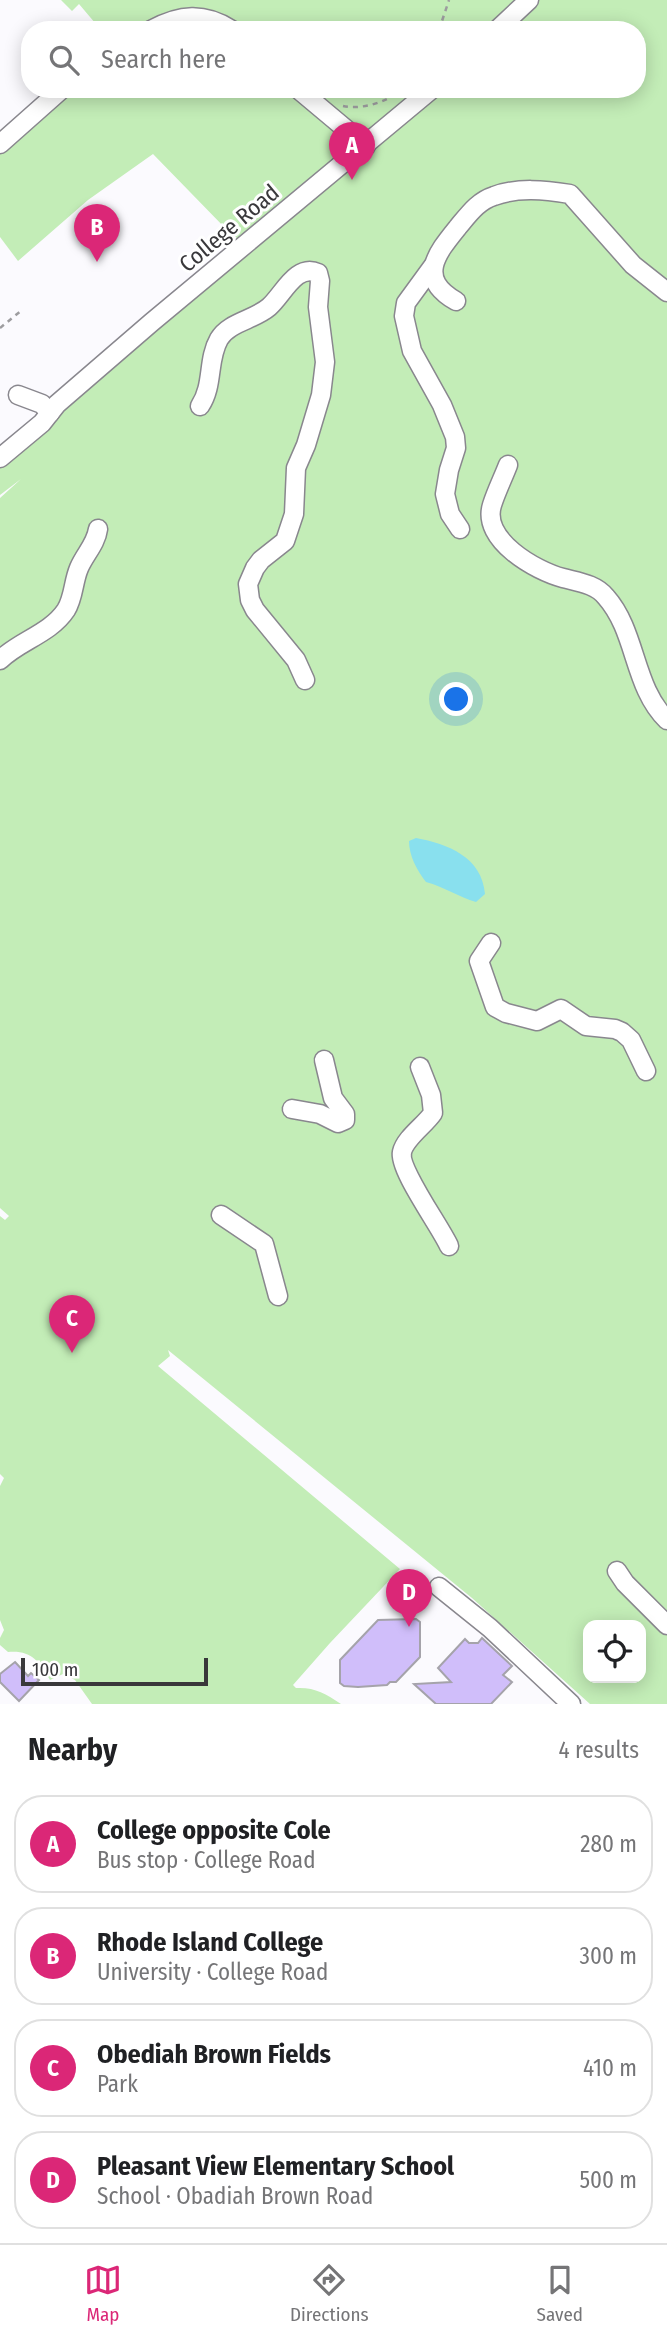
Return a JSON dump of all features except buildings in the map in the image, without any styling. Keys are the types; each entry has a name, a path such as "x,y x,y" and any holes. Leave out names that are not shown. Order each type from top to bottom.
{"street":[{"path":"178,0 178,19"},
{"path":"507,21 529,0"},
{"path":"173,21 194,16 217,21"},
{"path":"0,144 52,98"},
{"path":"309,98 366,146"},
{"name":"College Road","path":"0,444 51,409 422,98"},
{"path":"460,529 450,514 445,494 456,448 455,437 442,405 412,351 404,316 406,303 433,266 440,249 477,205 493,196 532,185 570,194 633,265 667,292"},
{"path":"433,266 434,280 439,288 456,301"},
{"path":"200,406 209,385 215,348 223,332 264,311 288,284 303,272 318,272 318,307 325,362 321,395 296,468 293,514 285,541 261,560 248,584 250,600 255,610 296,660 304,680"},
{"path":"18,395 51,409"},
{"name":"College Road","path":"0,457 42,423 51,409"},
{"path":"508,465 491,505 492,526 500,539 528,563 560,578 595,588 607,597 622,626 651,699 667,720"},
{"path":"0,660 46,630 63,614 70,602 79,566 97,538 98,529"},
{"path":"491,943 479,961 492,1000 499,1010 537,1021 561,1009 586,1026 615,1029 631,1040 646,1071"},
{"path":"292,1109 320,1114 338,1123 345,1120 345,1114 333,1098 324,1060"},
{"path":"420,1068 434,1104 433,1112 407,1143 401,1156 411,1182 449,1246"},
{"path":"221,1215 264,1244 278,1296"},
{"path":"617,1571 625,1583 667,1625"},
{"path":"439,1587 490,1628 571,1704"}],"path":[{"path":"442,21 449,0"},
{"path":"335,105 362,107 390,98"},
{"path":"0,328 22,310"}],"green space":[{"path":"61,0 667,0 667,1704 590,1704 472,1598 168,1350 170,1356 158,1366 400,1569 293,1685 296,1688 319,1692 341,1704 92,1704 75,1680 63,1674 50,1680 34,1658 23,1653 8,1652 0,1645 4,1630 0,1620 0,1486 4,1478 0,1474 0,1216 5,1220 9,1216 0,1208 0,498 21,479 0,495 0,460 248,247 227,230 153,154 88,200 18,261 0,237 0,143 51,98 646,98 646,21 93,21 79,4 72,11"}],"water":[{"path":"416,838 440,844 461,854 477,870 485,894 476,902 426,882 410,852 409,841"}],"place":[{"name":"College opposite Cole","path":"352,180"},
{"name":"Rhode Island College","path":"97,262"},
{"name":"Obediah Brown Fields","path":"72,1353"},
{"name":"Pleasant View Elementary School","path":"409,1627"}]}
